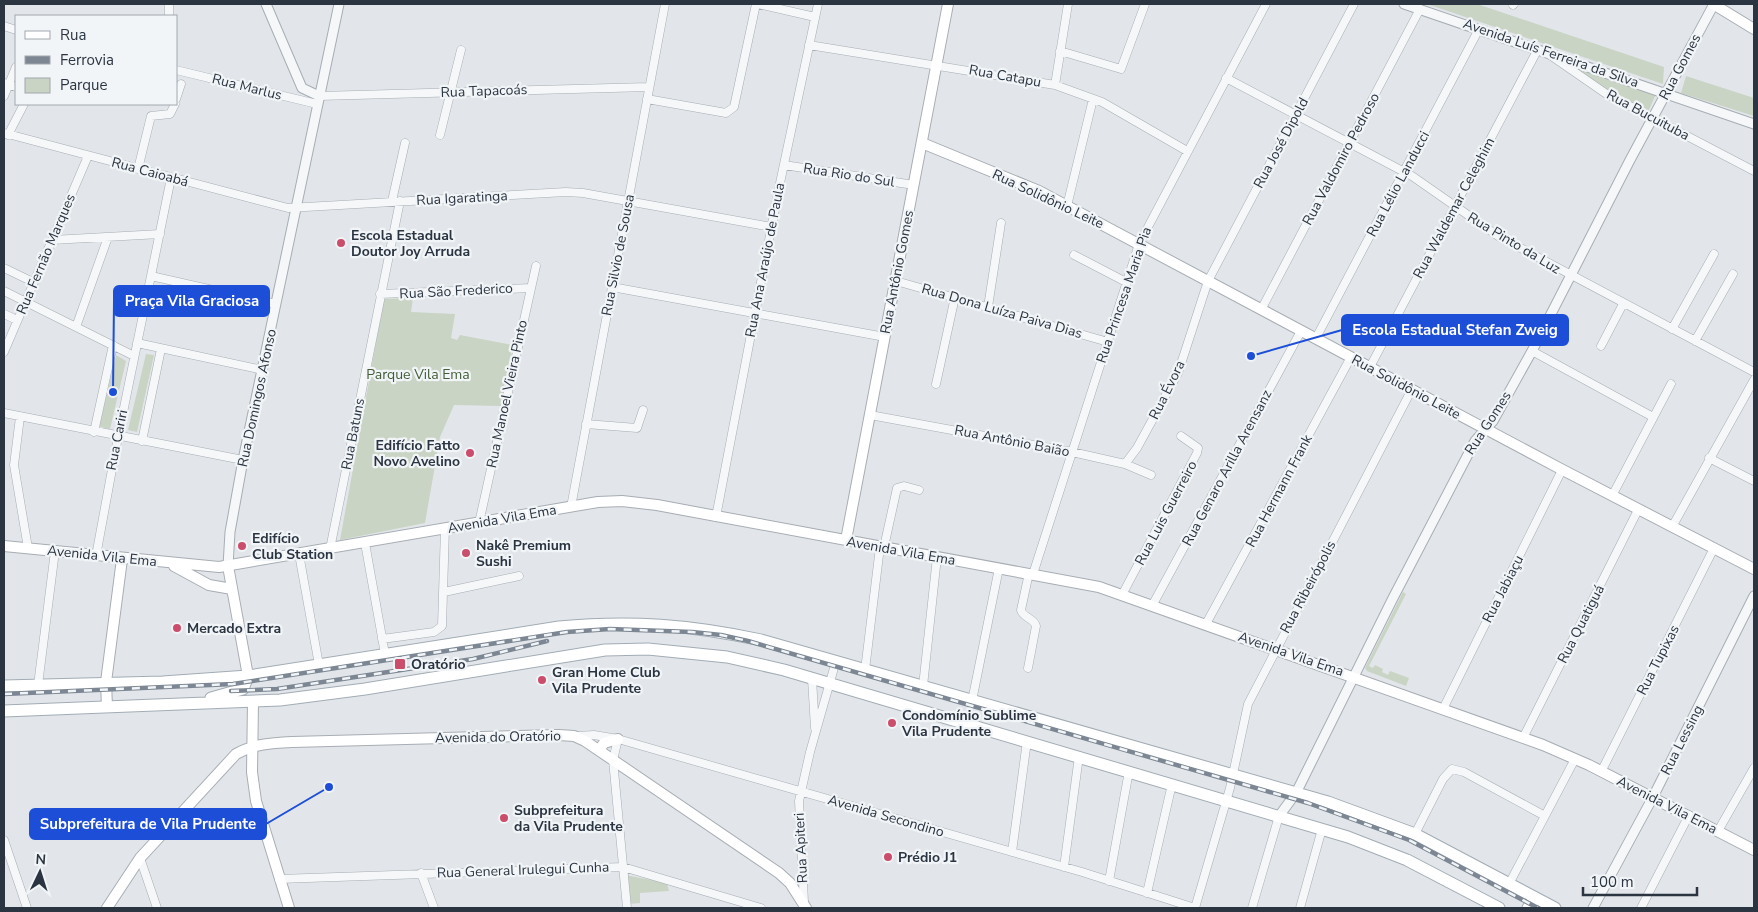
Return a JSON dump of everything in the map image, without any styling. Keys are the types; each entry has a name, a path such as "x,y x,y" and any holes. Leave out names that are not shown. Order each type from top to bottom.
{"main road":[{"name":"Rua Antônio Gomes","path":"846,540 948,4"},
{"path":"1714,4 1754,29"},
{"name":"Rua Solidônio Leite","path":"922,143 1039,191 1562,470 1754,569"},
{"name":"Avenida Vila Ema","path":"4,546 168,564 228,566 571,507 613,501 635,502 1099,587 1354,676 1523,738 1574,759 1653,797 1754,850"},
{"path":"107,707 106,682 122,559"},
{"path":"168,564 209,585 232,589"},
{"name":"Rua Domingos Afonso","path":"228,566 248,676"},
{"path":"4,686 163,682 248,676 559,627 606,623 650,623 718,631 923,686 1296,793 1415,834 1555,908"},
{"path":"4,711 253,702 365,689 605,650 648,650 727,657 830,684 1322,829 1399,856 1499,908"},
{"path":"165,705 234,693 243,689 248,676"},
{"path":"253,702 252,746 256,801 289,908"},
{"name":"Avenida do Oratório","path":"252,746 292,742 574,736 599,750 778,873 805,905"},
{"path":"599,750 610,740 618,739"},
{"path":"107,908 140,858 236,754 252,746"},
{"path":"1528,908 1535,898"}],"street":[{"path":"266,4 302,88 318,100"},
{"name":"Rua Domingos Afonso","path":"228,566 230,532 243,460 339,4"},
{"name":"Rua Silvio de Sousa","path":"571,507 665,4"},
{"path":"647,99 726,113 731,111 734,107 757,4 815,17"},
{"name":"Rua Ana Araújo de Paula","path":"716,517 784,165 818,4"},
{"path":"1055,85 1068,4"},
{"path":"1060,50 1121,68 1145,4"},
{"name":"Rua Princesa Maria Pia","path":"1028,668 1036,626 1035,622 1024,615 1021,610 1031,574 1139,244 1266,4"},
{"name":"Rua José Dipold","path":"1208,281 1354,4"},
{"name":"Avenida Luís Ferreira da Silva","path":"1404,4 1666,92 1754,124"},
{"name":"Rua Gomes","path":"1279,816 1296,793 1475,441 1493,421 1532,351 1666,92 1714,4"},
{"name":"Rua Valdomiro Pedroso","path":"1262,310 1420,9"},
{"name":"Rua Lélio Landucci","path":"1316,338 1479,29"},
{"name":"Rua Catapu","path":"810,45 1055,85 1093,99 1133,119 1187,151"},
{"path":"440,135 461,50"},
{"name":"Rua Bucuituba","path":"1542,50 1559,64 1605,94 1754,172"},
{"name":"Rua Waldemar Celeghim","path":"1370,367 1455,206 1542,50"},
{"path":"4,96 15,70"},
{"name":"Rua Marlus","path":"178,70 318,100"},
{"name":"Rua Pinto da Luz","path":"1226,78 1404,171 1498,236 1754,372"},
{"path":"178,93 181,84"},
{"name":"Rua Tapacoás","path":"318,100 451,92 649,87"},
{"path":"1068,206 1093,99"},
{"path":"6,134 23,105"},
{"path":"138,169 151,116 170,114 174,105"},
{"name":"Rua Caioabá","path":"6,134 280,207 296,208"},
{"name":"Rua Batuns","path":"330,549 380,294 405,143"},
{"name":"Rua Fernão Marques","path":"4,352 88,156"},
{"name":"Rua Rio do Sul","path":"784,165 914,185"},
{"name":"Rua Cariri","path":"96,556 134,356 171,178"},
{"name":"Rua Igaratinga","path":"296,208 566,192 628,201 772,227"},
{"path":"988,307 1001,223"},
{"path":"52,240 160,234"},
{"path":"76,326 108,237"},
{"path":"1672,329 1714,254"},
{"path":"1074,255 1126,282"},
{"name":"Rua Manoel Vieira Pinto","path":"479,523 536,266"},
{"path":"4,268 33,282"},
{"path":"1695,341 1733,274"},
{"path":"151,276 276,304"},
{"name":"Rua Dona Luíza Paiva Dias","path":"896,281 1108,342"},
{"name":"Rua Évora","path":"1125,464 1137,448 1178,373 1208,281"},
{"path":"612,287 885,337"},
{"name":"Rua São Frederico","path":"380,294 531,288"},
{"path":"4,291 134,356"},
{"path":"936,384 954,297"},
{"path":"1601,346 1623,304"},
{"path":"4,314 17,320"},
{"name":"Rua Genaro Arilla Arensanz","path":"1152,606 1301,331"},
{"path":"137,343 263,370"},
{"path":"94,432 113,345"},
{"path":"142,441 162,349"},
{"path":"1532,351 1653,417"},
{"name":"Rua Hermann Frank","path":"1206,624 1351,357"},
{"path":"1672,527 1754,380"},
{"path":"1612,496 1670,384"},
{"name":"Rua Ribeirópolis","path":"1195,908 1233,775 1248,704 1412,389"},
{"path":"586,424 638,428 643,410"},
{"path":"4,413 118,437 243,460"},
{"name":"Rua Antônio Baião","path":"870,415 1072,452 1125,464 1151,475"},
{"path":"20,417 14,465 28,548"},
{"name":"Rua Luis Guerreiro","path":"1122,595 1197,453 1198,448 1181,436"},
{"path":"1709,458 1754,481"},
{"name":"Rua Jabiaçu","path":"1443,709 1562,470"},
{"path":"865,670 882,547 896,488 904,486 919,490"},
{"name":"Rua Quatiguá","path":"1523,738 1638,510"},
{"path":"382,639 439,630 444,620 445,528"},
{"path":"365,543 385,654"},
{"name":"Rua Tupixas","path":"1601,772 1714,548"},
{"path":"38,684 55,551"},
{"path":"298,554 319,665"},
{"path":"923,686 937,557"},
{"path":"972,701 999,568"},
{"path":"444,592 519,576"},
{"name":"Rua Lessing","path":"1593,908 1653,797 1754,596"},
{"name":"Rua Apiteri","path":"805,905 798,810 815,735 836,662"},
{"name":"Rua Apiteri","path":"812,679 815,735"},
{"name":"Avenida Secondino","path":"574,736 594,735 618,739 1064,867 1195,908"},
{"path":"618,739 613,760 627,908"},
{"path":"1012,852 1027,741"},
{"path":"1064,867 1079,756"},
{"path":"1510,884 1574,759"},
{"path":"1718,831 1754,768"},
{"path":"1415,834 1443,779 1452,769 1464,772 1545,816"},
{"path":"1109,881 1129,771"},
{"path":"1147,893 1172,784"},
{"path":"1641,908 1689,815"},
{"path":"1252,908 1279,816"},
{"path":"1300,908 1322,829"},
{"path":"4,840 27,908"},
{"path":"140,858 158,908"},
{"name":"Rua General Irulegui Cunha","path":"279,878 623,867 761,908"},
{"path":"420,873 434,908"}],"green space":[{"path":"1427,4 1477,4 1664,67 1663,84"},
{"path":"1577,69 1656,94 1648,112 1576,74"},
{"path":"1686,76 1754,98 1754,116 1681,93"},
{"name":"Parque Vila Ema","path":"413,298 411,312 455,314 451,338 457,340 460,335 513,345 500,406 454,405 440,437 425,523 340,540 384,299"},
{"path":"146,354 154,355 137,432 128,430"},
{"path":"116,355 126,361 110,429 100,427 100,424"},
{"path":"1403,592 1406,594 1369,666 1373,668 1375,665 1383,669 1382,672 1388,675 1390,671 1409,678 1406,686 1367,671 1365,668"},
{"path":"625,875 667,883 669,891 640,893 640,903 629,904"}],"railway":[{"path":"4,694 233,684 567,632 610,629 721,635 748,641 1308,803 1409,840 1538,908"},
{"path":"231,691 277,689 473,659 547,641"}],"place":[{"name":"Escola Estadual Doutor Joy Arruda","path":"341,243"},
{"name":"Escola Estadual Stefan Zweig","path":"1251,356"},
{"name":"Praça Vila Graciosa","path":"113,392"},
{"name":"Edifício Fatto Novo Avelino","path":"470,453"},
{"name":"Edifício Club Station","path":"242,546"},
{"name":"Nakê Premium Sushi","path":"466,553"},
{"name":"Mercado Extra","path":"177,628"},
{"name":"Oratório","path":"400,664"},
{"name":"Gran Home Club Vila Prudente","path":"542,680"},
{"name":"Condomínio Sublime Vila Prudente","path":"892,723"},
{"name":"Subprefeitura de Vila Prudente","path":"329,787"},
{"name":"Subprefeitura da Vila Prudente","path":"504,818"},
{"name":"Prédio J1","path":"888,857"}]}
